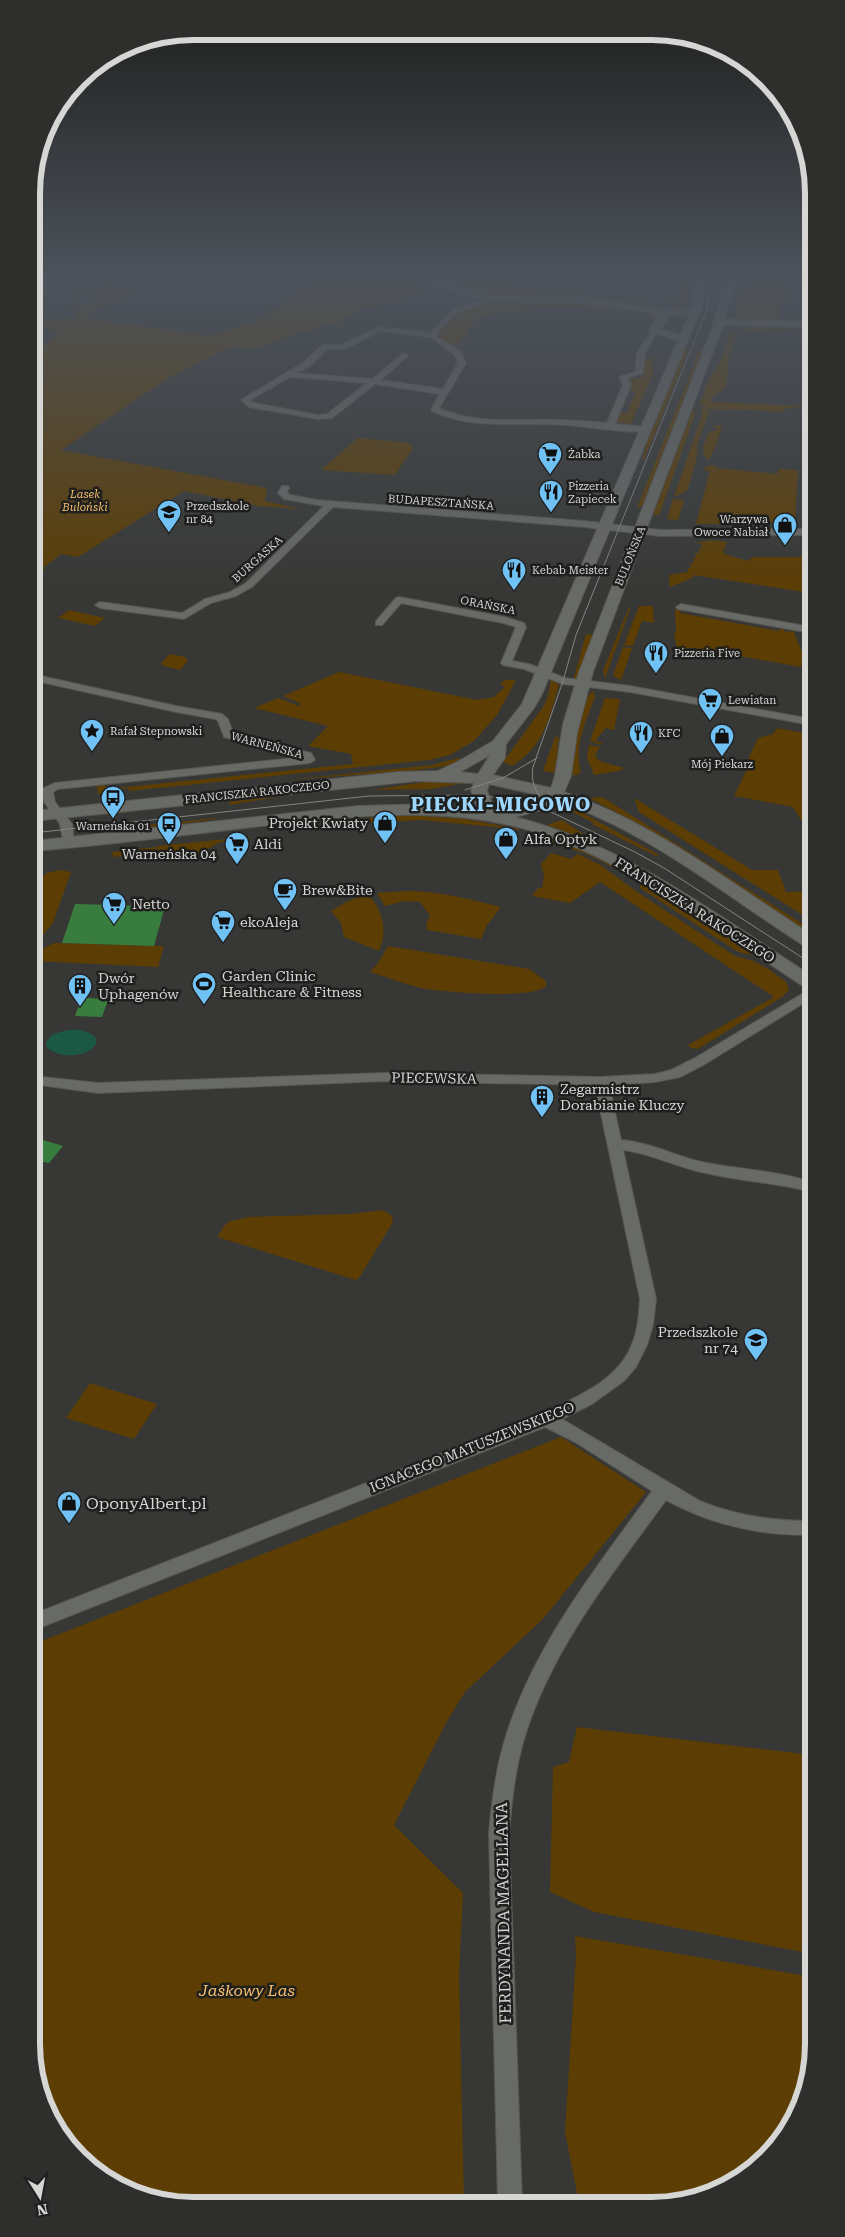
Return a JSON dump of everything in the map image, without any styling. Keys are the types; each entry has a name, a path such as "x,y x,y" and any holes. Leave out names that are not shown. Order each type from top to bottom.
{"main road":[{"path":"442,775 465,764 498,744 529,706 546,672 606,526 626,508 646,430 665,384"},
{"name":"BULOŃSKA","path":"555,794 562,780 567,742 582,683 696,384"},
{"path":"626,508 650,507"},
{"path":"489,816 479,795 483,778 497,758 498,744"},
{"name":"FRANCISZKA RAKOCZEGO","path":"40,815 378,779 442,775 483,778 522,785 555,794 620,823 805,938"},
{"name":"FRANCISZKA RAKOCZEGO","path":"489,816 537,806 555,794"},
{"name":"FRANCISZKA RAKOCZEGO","path":"40,845 390,809 429,810 489,816 513,821 571,839 619,861 652,880 805,979"}],"street":[{"path":"272,384 248,398 246,402 252,405 325,417 329,416 370,384"},
{"path":"396,384 445,392"},
{"path":"449,384 435,409 451,416 467,419 610,426 646,430"},
{"path":"610,426 627,384"},
{"name":"BUDAPESZTAŃSKA","path":"285,488 282,493 287,497 330,505 606,526 666,533 805,532"},
{"name":"BURGASKA","path":"100,604 165,615 184,616 208,601 233,594 249,585 330,505"},
{"name":"ORAŃSKA","path":"379,623 399,600 514,622 521,625 521,630 506,663 546,672"},
{"path":"681,608 805,629"},
{"path":"546,672 563,680 805,721"},
{"name":"WARNEŃSKA","path":"40,680 176,709 218,716 223,719 228,735 308,755 310,760 55,786 47,791 40,791"},
{"path":"47,791 50,802 66,824 68,842"},
{"name":"PIECEWSKA","path":"40,1081 98,1088 375,1077 601,1081 655,1078 675,1074 732,1042 805,996"},
{"name":"IGNACEGO MATUSZEWSKIEGO","path":"40,1620 545,1420 578,1404 610,1384 628,1366 638,1351 644,1336 648,1299 601,1081"},
{"path":"614,1144 629,1145 696,1166 724,1172 778,1178 805,1185"},
{"path":"545,1420 566,1427 694,1506 730,1519 785,1529 805,1528"},
{"name":"FERDYNANDA MAGELLANA","path":"510,2197 499,1833 504,1776 515,1735 530,1696 559,1637 579,1606 664,1489"}],"green space":[{"name":"Lasek Buloński","path":"40,384 159,384 61,450 267,488 265,501 300,509 258,506 184,491 78,557 61,554 43,568 45,570 40,575"},
{"path":"648,384 631,424 615,422 620,412 627,413 636,391 629,390 631,385"},
{"path":"670,384 675,384 644,460 642,460 647,441"},
{"path":"686,384 690,384 644,506 637,508"},
{"path":"726,384 726,387 710,399 712,402 804,406 785,409 782,412 712,409 700,405 706,385"},
{"path":"701,407 710,410 697,445 697,457 687,491 674,497 702,415"},
{"path":"693,408 695,415 659,515 653,515"},
{"path":"715,425 722,426 716,446 708,460 704,456 703,447 709,431 716,431 717,428 711,427"},
{"path":"358,438 409,443 413,448 395,475 321,470"},
{"path":"713,465 717,468 777,474 779,469 798,470 795,523 696,524 710,471 704,470 705,467"},
{"path":"673,499 684,500 678,520 667,519"},
{"path":"712,540 727,542 723,552 748,561 753,557 805,557 805,591 694,575 692,578 670,587 669,575 688,572 688,568 691,568 690,563 694,563 693,558 696,558 695,553 700,553 701,543 692,543"},
{"path":"639,606 653,606 654,623 642,621 633,646 624,645"},
{"path":"629,607 630,609 605,678 603,671"},
{"path":"675,609 681,610 680,613 779,631 781,628 784,631 790,632 793,630 801,650 805,652 801,667 694,648 677,650 674,633 676,632"},
{"path":"69,610 105,618 95,626 58,618"},
{"path":"586,634 594,635 578,679 573,681"},
{"path":"623,647 632,648 621,680 613,676"},
{"path":"170,654 185,657 188,661 180,670 164,666 161,663"},
{"path":"339,672 477,700 494,697 505,687 500,683 506,680 516,680 497,715 474,741 450,755 429,760 129,791 128,788 98,794 97,785 105,785 106,789 353,764 351,754 308,746 328,726 254,708 278,698 299,706 301,704 283,696"},
{"path":"551,679 559,685 544,731 523,758 512,766 503,762 543,707 548,697"},
{"path":"593,691 595,697 580,744 579,763 581,772 577,775 571,775 580,716 588,696"},
{"path":"605,698 620,699 614,730 606,728 595,741 603,743 601,745 590,741"},
{"path":"777,728 805,733 805,827 793,807 734,796 746,771 744,768 758,738 773,734"},
{"path":"555,737 559,737 555,773 543,771"},
{"path":"589,745 600,747 595,755 599,761 624,768 619,771 594,775 587,758"},
{"path":"458,758 462,760 446,766 416,770 279,781 432,765"},
{"path":"437,780 470,782 432,789 372,790"},
{"path":"306,792 230,805 229,801 103,815 103,813"},
{"path":"596,797 604,798 805,926 805,931 704,863 591,799"},
{"path":"634,798 752,870 778,870 786,892 805,891 805,917 639,812"},
{"path":"577,810 659,855 656,856 592,824 594,823 573,812"},
{"path":"410,815 465,819 525,830 420,820 354,824 352,819"},
{"path":"215,818 105,834 104,830"},
{"path":"344,820 284,826 287,824"},
{"path":"562,820 597,843 547,825"},
{"path":"540,835 552,837 569,844 638,879 585,853 552,842"},
{"path":"252,838 219,843 203,855 187,854 188,849 158,853 157,846"},
{"path":"156,847 156,853 114,857 111,852"},
{"path":"551,853 571,859 578,854 599,864 640,894 735,956 754,961 770,970 786,982 789,990 782,997 698,1049 691,1048 688,1045 774,997 600,882 570,903 532,896 538,888 542,888 544,876 541,864"},
{"path":"60,870 71,872 53,923 40,939 40,916 43,912 42,878 46,873"},
{"path":"640,880 758,956 738,952 640,888"},
{"path":"407,891 443,894 501,907 487,925 481,939 427,930 426,924 430,916 420,902 404,901 385,906 377,893"},
{"path":"368,894 377,907 382,921 383,936 379,951 344,937 341,923 331,911 348,901"},
{"path":"54,943 164,946 158,967 40,961 40,950"},
{"path":"388,946 529,969 546,981 546,986 524,993 487,994 421,988 408,985 370,972"},
{"path":"383,1210 392,1216 393,1222 356,1280 217,1237 224,1226 230,1221 249,1217 350,1214"},
{"path":"90,1383 157,1404 134,1439 66,1418"},
{"name":"Jaśkowy Las","path":"561,1437 646,1492 543,1619 465,1692 446,1723 394,1825 463,1893 459,1976 464,2197 183,2197 144,2189 116,2177 78,2145 56,2112 48,2093 40,2054 40,1642"},
{"path":"577,1727 805,1754 805,1952 594,1912 550,1892 553,1767 569,1762"},
{"path":"575,1936 805,1976 805,2054 800,2084 785,2120 767,2145 753,2159 728,2177 701,2189 682,2194 662,2197 578,2197 565,2132 576,1956"}],"shaded area":[{"path":"68,1030 90,1033 96,1038 96,1044 86,1052 73,1055 58,1054 47,1047 46,1042 53,1034"}],"building":[{"name":"Netto","path":"75,904 165,906 154,946 62,943"},
{"path":"82,997 108,1000 102,1017 75,1016"},
{"path":"40,1139 63,1146 49,1163 40,1161"}],"tram line":[{"path":"536,759 563,681 576,635 677,384"},
{"path":"465,790 503,778 536,759"},
{"path":"536,759 532,773 534,785 542,800 550,809"},
{"path":"40,832 369,796 468,795 503,798 526,803 551,812 635,852 664,868 805,959"}],"place":[{"name":"Żabka","path":"550,475"},
{"name":"Pizzeria Zapiecek","path":"551,513"},
{"name":"Przedszkole nr 84","path":"169,533"},
{"name":"Warzywa Owoce Nabiał","path":"785,546"},
{"name":"Kebab Meister","path":"514,591"},
{"name":"Pizzeria Five","path":"656,674"},
{"name":"Lewiatan","path":"710,721"},
{"name":"Rafał Stepnowski","path":"92,752"},
{"name":"KFC","path":"641,754"},
{"name":"Mój Piekarz","path":"722,757"},
{"name":"Warneńska 01","path":"113,819"},
{"name":"Projekt Kwiaty","path":"385,844"},
{"name":"Warneńska 04","path":"169,845"},
{"name":"Alfa Optyk","path":"506,860"},
{"name":"Aldi","path":"237,865"},
{"name":"Brew&Bite","path":"285,911"},
{"name":"Netto","path":"114,925"},
{"name":"ekoAleja","path":"223,943"},
{"name":"Garden Clinic Healthcare & Fitness","path":"204,1005"},
{"name":"Dwór Uphagenów","path":"80,1007"},
{"name":"Zegarmistrz Dorabianie Kluczy","path":"542,1118"},
{"name":"Przedszkole nr 74","path":"756,1361"},
{"name":"OponyAlbert.pl","path":"69,1524"}],"district":[{"name":"PIECKI-MIGOWO","path":"501,804"}]}
